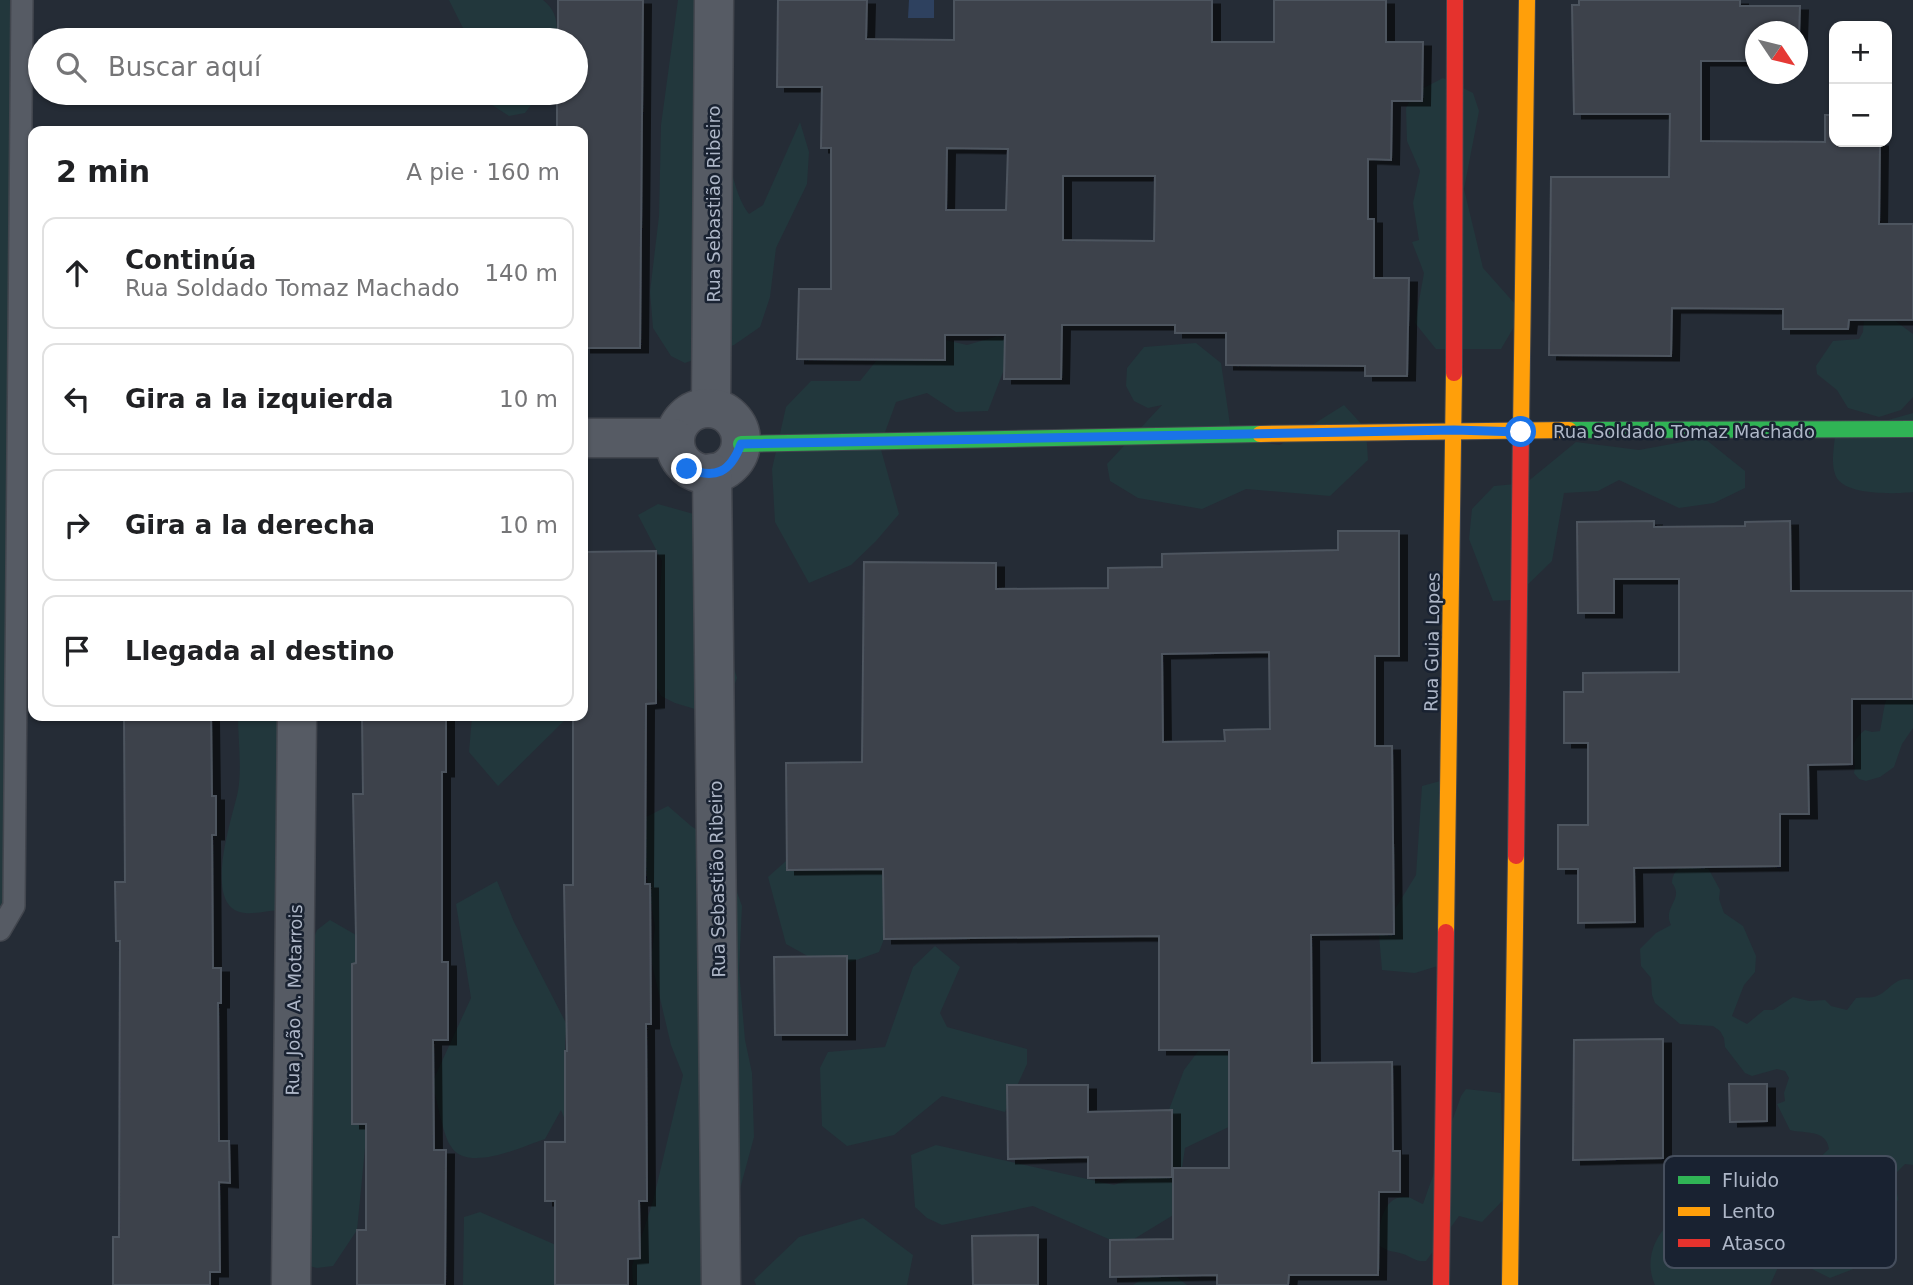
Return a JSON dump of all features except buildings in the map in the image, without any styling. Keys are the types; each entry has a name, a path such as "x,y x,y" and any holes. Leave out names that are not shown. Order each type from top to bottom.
{"main road":[{"name":"Rua Guia Lopes","path":"1441,1285 1454,430 1455,0"},
{"path":"1510,1285 1527,0"},
{"name":"Rua Soldado Tomaz Machado","path":"741,444 1454,430 1521,432 1913,429"}],"street":[{"name":"Rua Sebastião Ribeiro","path":"711,408 715,0"},
{"path":"711,408 727,414 738,428 741,444 735,461 721,472 704,475 687,469 677,455 674,438 680,422 694,411 711,408"},
{"path":"588,438 674,438"},
{"name":"Rua Sebastião Ribeiro","path":"712,473 721,1285"},
{"name":"Rua João A. Motarrois","path":"291,1285 297,721"}],"lane":[{"path":"0,930 14,906 22,0"}],"green space":[{"path":"0,0 33,0 33,28 28,28 28,105 32,105 32,126 28,126 25,882 0,910"},
{"path":"449,0 543,0 551,9 557,28 463,28"},
{"path":"678,0 725,0 724,80 727,142 739,195 749,214 763,205 800,122 809,152 807,184 776,248 770,297 760,327 734,345 685,363 671,356 653,328 650,292 659,216 661,125"},
{"path":"1443,78 1473,93 1479,111 1464,189 1483,268 1515,304 1518,320 1501,349 1436,349 1415,323 1424,273 1412,242 1419,240 1413,203 1420,171 1407,141 1406,108 1414,93"},
{"path":"492,105 531,105 525,113 509,116"},
{"path":"1864,316 1894,320 1913,334 1913,397 1901,410 1879,417 1848,408 1837,390 1817,374 1816,366 1833,341 1859,339 1863,332"},
{"path":"901,330 967,345 998,336 1013,346 988,411 956,412 927,393 896,402 880,446 899,514 851,565 809,583 775,522 772,469 786,407 811,381 860,381"},
{"path":"1196,343 1221,363 1232,438 1280,445 1344,405 1366,429 1368,460 1330,496 1246,489 1202,509 1138,498 1110,481 1107,464 1162,405 1148,408 1134,401 1126,386 1127,368 1144,347"},
{"path":"1913,413 1913,492 1870,492 1858,490 1839,481 1833,465 1835,435"},
{"path":"1704,438 1745,471 1745,488 1714,503 1679,508 1619,480 1598,491 1564,493 1552,561 1512,600 1493,601 1469,539 1472,509 1494,486 1526,483 1576,442 1639,450"},
{"path":"658,504 708,518 721,629 737,678 725,709 708,713 675,703 661,696 654,682 662,561 638,515"},
{"path":"1913,678 1913,728 1902,744 1894,767 1880,777 1866,781 1859,779 1854,773 1855,741 1865,730 1880,731 1890,693"},
{"path":"238,721 285,721 278,910 245,913 232,908 224,896 223,860 238,791"},
{"path":"472,721 564,721 498,786 469,752"},
{"path":"1444,780 1441,965 1415,973 1382,970 1379,935 1416,875 1422,786"},
{"path":"668,806 691,826 720,845 742,906 739,970 745,1040 752,1073 754,1137 737,1200 735,1285 633,1285 632,1266 653,1201 683,1075 671,1045 651,960 655,927 638,821"},
{"path":"885,817 884,939 879,952 831,969 786,944 768,877 803,846"},
{"path":"1693,863 1708,868 1720,890 1719,899 1724,913 1743,926 1756,956 1755,972 1744,985 1732,1016 1747,1024 1764,1010 1773,1010 1793,997 1809,1001 1825,1000 1831,1006 1847,1010 1856,998 1873,997 1896,982 1913,980 1913,1165 1905,1164 1896,1173 1896,1156 1823,1156 1829,1149 1824,1138 1790,1130 1777,1104 1785,1101 1784,1093 1789,1078 1785,1071 1777,1069 1752,1076 1745,1073 1725,1047 1720,1031 1713,1026 1680,1024 1655,1003 1651,978 1641,966 1640,949 1656,933 1671,925 1669,913 1676,894 1672,883 1674,875 1681,867"},
{"path":"497,881 514,922 567,1025 565,1120 561,1110 545,1139 494,1156 468,1157 458,1153 447,1139 432,1083 471,998 456,904"},
{"path":"330,920 356,935 356,1062 366,1138 357,1230 333,1266 317,1268 286,1260 311,945 317,930"},
{"path":"935,946 960,967 940,1013 947,1027 1027,1049 1027,1064 1005,1112 942,1096 894,1135 847,1146 822,1126 820,1068 828,1052 885,1047 913,967"},
{"path":"1205,1042 1234,1057 1237,1123 1185,1148 1175,1214 1134,1239 1120,1244 1033,1206 942,1225 927,1218 915,1207 911,1155 936,1145 1114,1185 1145,1173 1184,1070"},
{"path":"1466,1089 1501,1093 1504,1199 1482,1222 1459,1216 1426,1261 1383,1248 1380,1246 1379,1231 1383,1214 1392,1201 1399,1197 1408,1197 1423,1204 1461,1096"},
{"path":"480,1212 556,1245 558,1285 463,1285 464,1217"},
{"path":"863,1218 913,1255 907,1285 756,1285 754,1280 799,1237"},
{"path":"1664,1230 1664,1268 1778,1268 1770,1285 1655,1285 1651,1269 1657,1240"},
{"path":"1162,1266 1187,1285 1133,1285"},
{"path":"1810,1268 1856,1268 1830,1278"}],"water":[{"path":"909,0 934,0 934,18 908,18"}],"traffic: fast":[{"path":"1569,430 1913,429"},
{"path":"741,444 1260,434"}],"traffic: slow":[{"path":"1521,429 1527,0"},
{"path":"1446,932 1454,373"},
{"path":"1260,434 1569,430"},
{"path":"1510,1285 1516,856"}],"traffic: jam":[{"path":"1454,373 1455,0"},
{"path":"1516,856 1521,429"},
{"path":"1441,1285 1446,932"}],"route":[{"path":"687,469 704,475 721,472 735,461 741,444 1454,430 1521,432"}]}
